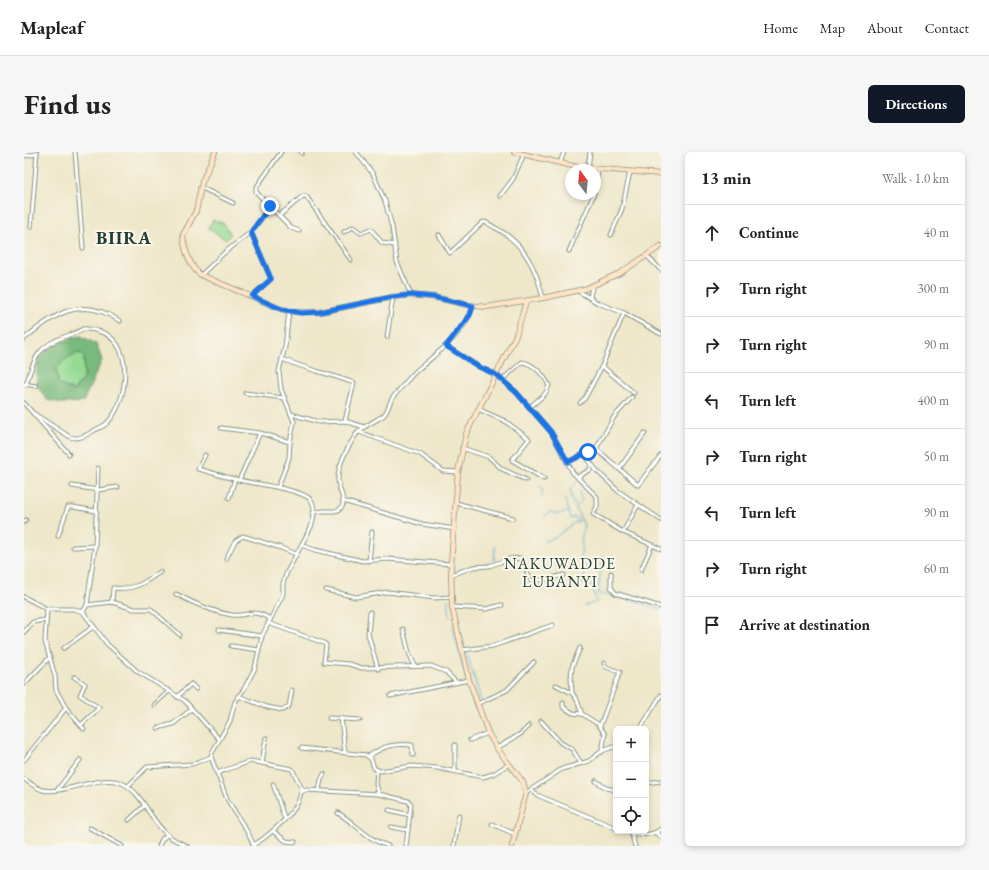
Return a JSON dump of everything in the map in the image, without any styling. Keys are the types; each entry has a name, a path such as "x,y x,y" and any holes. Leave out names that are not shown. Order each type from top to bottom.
{"street":[{"path":"75,152 83,248"},
{"path":"215,152 200,187 196,211 183,235 190,261 194,269 201,275 289,311 320,312 392,297 411,295 433,297 473,306 491,306 526,302 578,291 592,286 620,273 661,246"},
{"path":"281,152 256,189 257,194 280,215 291,228 299,231"},
{"path":"356,152 373,174 385,201 392,227 397,262 411,295"},
{"path":"514,152 565,164"},
{"path":"560,163 564,152"},
{"path":"589,164 590,152"},
{"path":"24,156 37,153 30,227"},
{"path":"500,196 513,179 524,154"},
{"path":"601,170 661,174"},
{"path":"611,235 622,209 630,172"},
{"path":"200,187 233,203"},
{"path":"280,215 303,196 306,196 351,260"},
{"path":"569,251 591,200"},
{"path":"201,275 251,232 270,206"},
{"path":"439,235 450,253 483,222 505,232 519,244 530,263 543,298"},
{"path":"344,232 353,227 361,233 371,229 382,242 394,246"},
{"path":"251,232 271,279 252,296"},
{"path":"647,256 661,270"},
{"path":"590,297 592,286"},
{"path":"578,291 598,303 624,313 661,334"},
{"path":"386,337 392,297"},
{"path":"512,846 526,793 523,782 497,748 488,733 469,680 452,607 451,564 455,529 458,472 466,434 516,335 526,302"},
{"path":"313,512 321,509 338,510 342,506 343,501 338,481 340,466 354,437 385,413 392,398 415,373 446,346 470,315 473,306"},
{"path":"24,339 51,318 71,309 77,308 105,313 120,321"},
{"path":"278,487 289,458 290,442 294,426 291,414 284,398 279,375 289,311"},
{"path":"580,403 585,398 602,366 624,313"},
{"path":"33,413 70,437 80,438 86,436 106,424 116,411 123,392 126,365 117,344 111,335 84,328 42,349 33,361 25,385 36,386"},
{"path":"446,346 479,367 495,374 516,392 530,407 551,432 579,479 591,489 597,497 597,507 593,514 623,532 661,549"},
{"path":"282,359 316,372 335,376 354,383 345,421"},
{"path":"502,380 522,362 530,364 536,369 549,386 546,394 530,407"},
{"path":"602,366 634,393"},
{"path":"245,393 284,398"},
{"path":"568,462 595,448 602,440 614,417 632,397"},
{"path":"24,404 69,454"},
{"path":"478,410 505,421 529,439 512,460 544,479"},
{"path":"291,414 319,422 345,421 364,428"},
{"path":"221,428 260,433 290,442"},
{"path":"359,432 376,440 420,454 443,471 458,472"},
{"path":"229,498 260,433"},
{"path":"619,469 645,433"},
{"path":"462,448 489,457 502,469 526,480"},
{"path":"595,448 638,485 661,455"},
{"path":"584,454 618,490 661,520"},
{"path":"205,455 198,469 237,480 278,487 310,499 313,512 311,527 285,577 280,602 262,636 254,668 244,689 238,696 230,721 219,739 211,757 227,799 253,845 264,840 296,806 303,791"},
{"path":"579,479 579,476 590,470 591,463"},
{"path":"83,612 87,605 95,546 98,468"},
{"path":"72,486 98,490 118,487"},
{"path":"343,501 422,524 455,529"},
{"path":"456,503 513,518"},
{"path":"623,532 638,504"},
{"path":"58,536 68,507 96,511"},
{"path":"369,561 372,532"},
{"path":"226,558 235,541 243,536 296,554"},
{"path":"301,545 316,550 369,561 387,559 451,564"},
{"path":"641,570 652,545"},
{"path":"73,547 95,546"},
{"path":"451,575 473,567 492,565 509,559 521,558 531,581 564,575"},
{"path":"112,602 113,588 127,589 146,582 160,572"},
{"path":"611,573 611,587 614,593 661,607"},
{"path":"326,590 356,597 388,592 434,598 451,597"},
{"path":"176,594 189,601 229,614 259,613 269,621 324,642 326,645 324,662 349,664 362,668 378,669 415,666 434,667 446,672 456,682"},
{"path":"24,597 47,609 74,609 83,612 107,644 137,671 185,701 219,739"},
{"path":"87,605 112,602 134,609 155,610 180,635"},
{"path":"452,607 486,609 502,605"},
{"path":"47,609 45,640 55,676 56,690 66,708 84,729"},
{"path":"370,612 368,634 378,669"},
{"path":"24,632 33,622 46,620"},
{"path":"462,650 493,646 553,625"},
{"path":"64,648 93,627"},
{"path":"403,629 407,648 415,666"},
{"path":"218,630 262,636"},
{"path":"231,646 259,650"},
{"path":"572,693 571,673 580,648"},
{"path":"24,684 50,657"},
{"path":"477,704 507,690 534,662"},
{"path":"600,726 620,672 606,666 604,663"},
{"path":"74,677 85,684 80,695 99,708 81,725"},
{"path":"390,696 469,680"},
{"path":"177,697 191,684 196,689"},
{"path":"556,685 572,693 577,700 582,714"},
{"path":"238,696 267,707 283,710 289,706 292,690"},
{"path":"154,705 169,691"},
{"path":"642,726 661,695"},
{"path":"563,702 563,707 573,713 582,714 595,721 600,726 605,734 602,752"},
{"path":"24,760 66,708"},
{"path":"158,728 173,724 192,709"},
{"path":"329,718 360,720"},
{"path":"341,718 345,753"},
{"path":"541,722 561,743 572,750 581,763"},
{"path":"497,748 522,733 529,726"},
{"path":"470,740 488,733"},
{"path":"262,763 266,738"},
{"path":"301,748 369,756 383,746 394,744 411,745 413,755"},
{"path":"455,745 455,771"},
{"path":"526,793 562,768 591,759 613,747"},
{"path":"369,756 374,768 377,770 376,784 379,794"},
{"path":"128,786 147,768 192,764 211,757"},
{"path":"58,789 80,760"},
{"path":"217,773 251,761 292,769 303,791"},
{"path":"377,770 412,766 455,771 471,775 488,776 509,764"},
{"path":"319,790 324,774"},
{"path":"24,779 42,790 58,789 112,780 128,786 135,792 167,835 187,846"},
{"path":"596,781 606,788 613,789"},
{"path":"649,783 661,781"},
{"path":"273,784 284,817"},
{"path":"303,791 319,790 379,794 408,801 411,804 406,846"},
{"path":"532,790 537,795 613,827"},
{"path":"129,820 144,806"},
{"path":"389,810 410,815"},
{"path":"338,813 351,821 367,837 382,845 388,846"},
{"path":"454,846 459,815"},
{"path":"492,824 515,834"},
{"path":"391,827 408,830"},
{"path":"90,828 122,846"},
{"path":"638,834 642,835 656,833 661,829"},
{"path":"273,830 286,841 294,842"},
{"path":"656,833 661,836"},
{"path":"632,834 635,846"},
{"path":"159,846 162,839 167,835"}],"green space":[{"path":"213,220 223,223 231,234 226,240 208,228"},
{"path":"81,336 96,344 102,360 83,402 62,403 47,400 36,384 38,364 42,356 51,348 63,341","holes":["79,353 84,355 84,377 74,391 59,384 56,369 67,358"]},
{"path":"79,353 84,355 84,377 74,391 59,384 56,369 67,358"}],"waterway":[{"path":"584,163 589,153"},
{"path":"578,481 570,489 572,500 581,519"},
{"path":"540,486 543,490 541,496"},
{"path":"576,507 582,501 579,491"},
{"path":"565,499 570,519 574,517 578,519"},
{"path":"544,518 549,512 558,514 568,512"},
{"path":"544,541 550,540 572,524 582,520 584,526 580,560 586,567 583,583"},
{"path":"494,563 495,547"},
{"path":"604,558 600,574 598,594 616,596 661,609"},
{"path":"453,563 453,572"},
{"path":"483,565 490,564"},
{"path":"453,572 472,566"},
{"path":"580,582 598,588"},
{"path":"584,606 597,602 592,586"},
{"path":"454,592 455,605"},
{"path":"448,599 450,617"},
{"path":"456,609 458,623"},
{"path":"452,627 466,677"},
{"path":"462,639 465,648"},
{"path":"466,652 481,700"},
{"path":"467,682 470,692"},
{"path":"471,697 475,708"}],"district":[{"name":"BIIRA","path":"124,238"},
{"name":"NAKUWADDE LUBANYI","path":"560,572"}],"route":[{"path":"270,206 251,232 271,280 252,296 281,309 301,313 320,312 366,304 392,297 411,295 450,300 473,306 470,315 446,346 456,354 495,374 516,392 551,432 568,462 588,452"}]}
